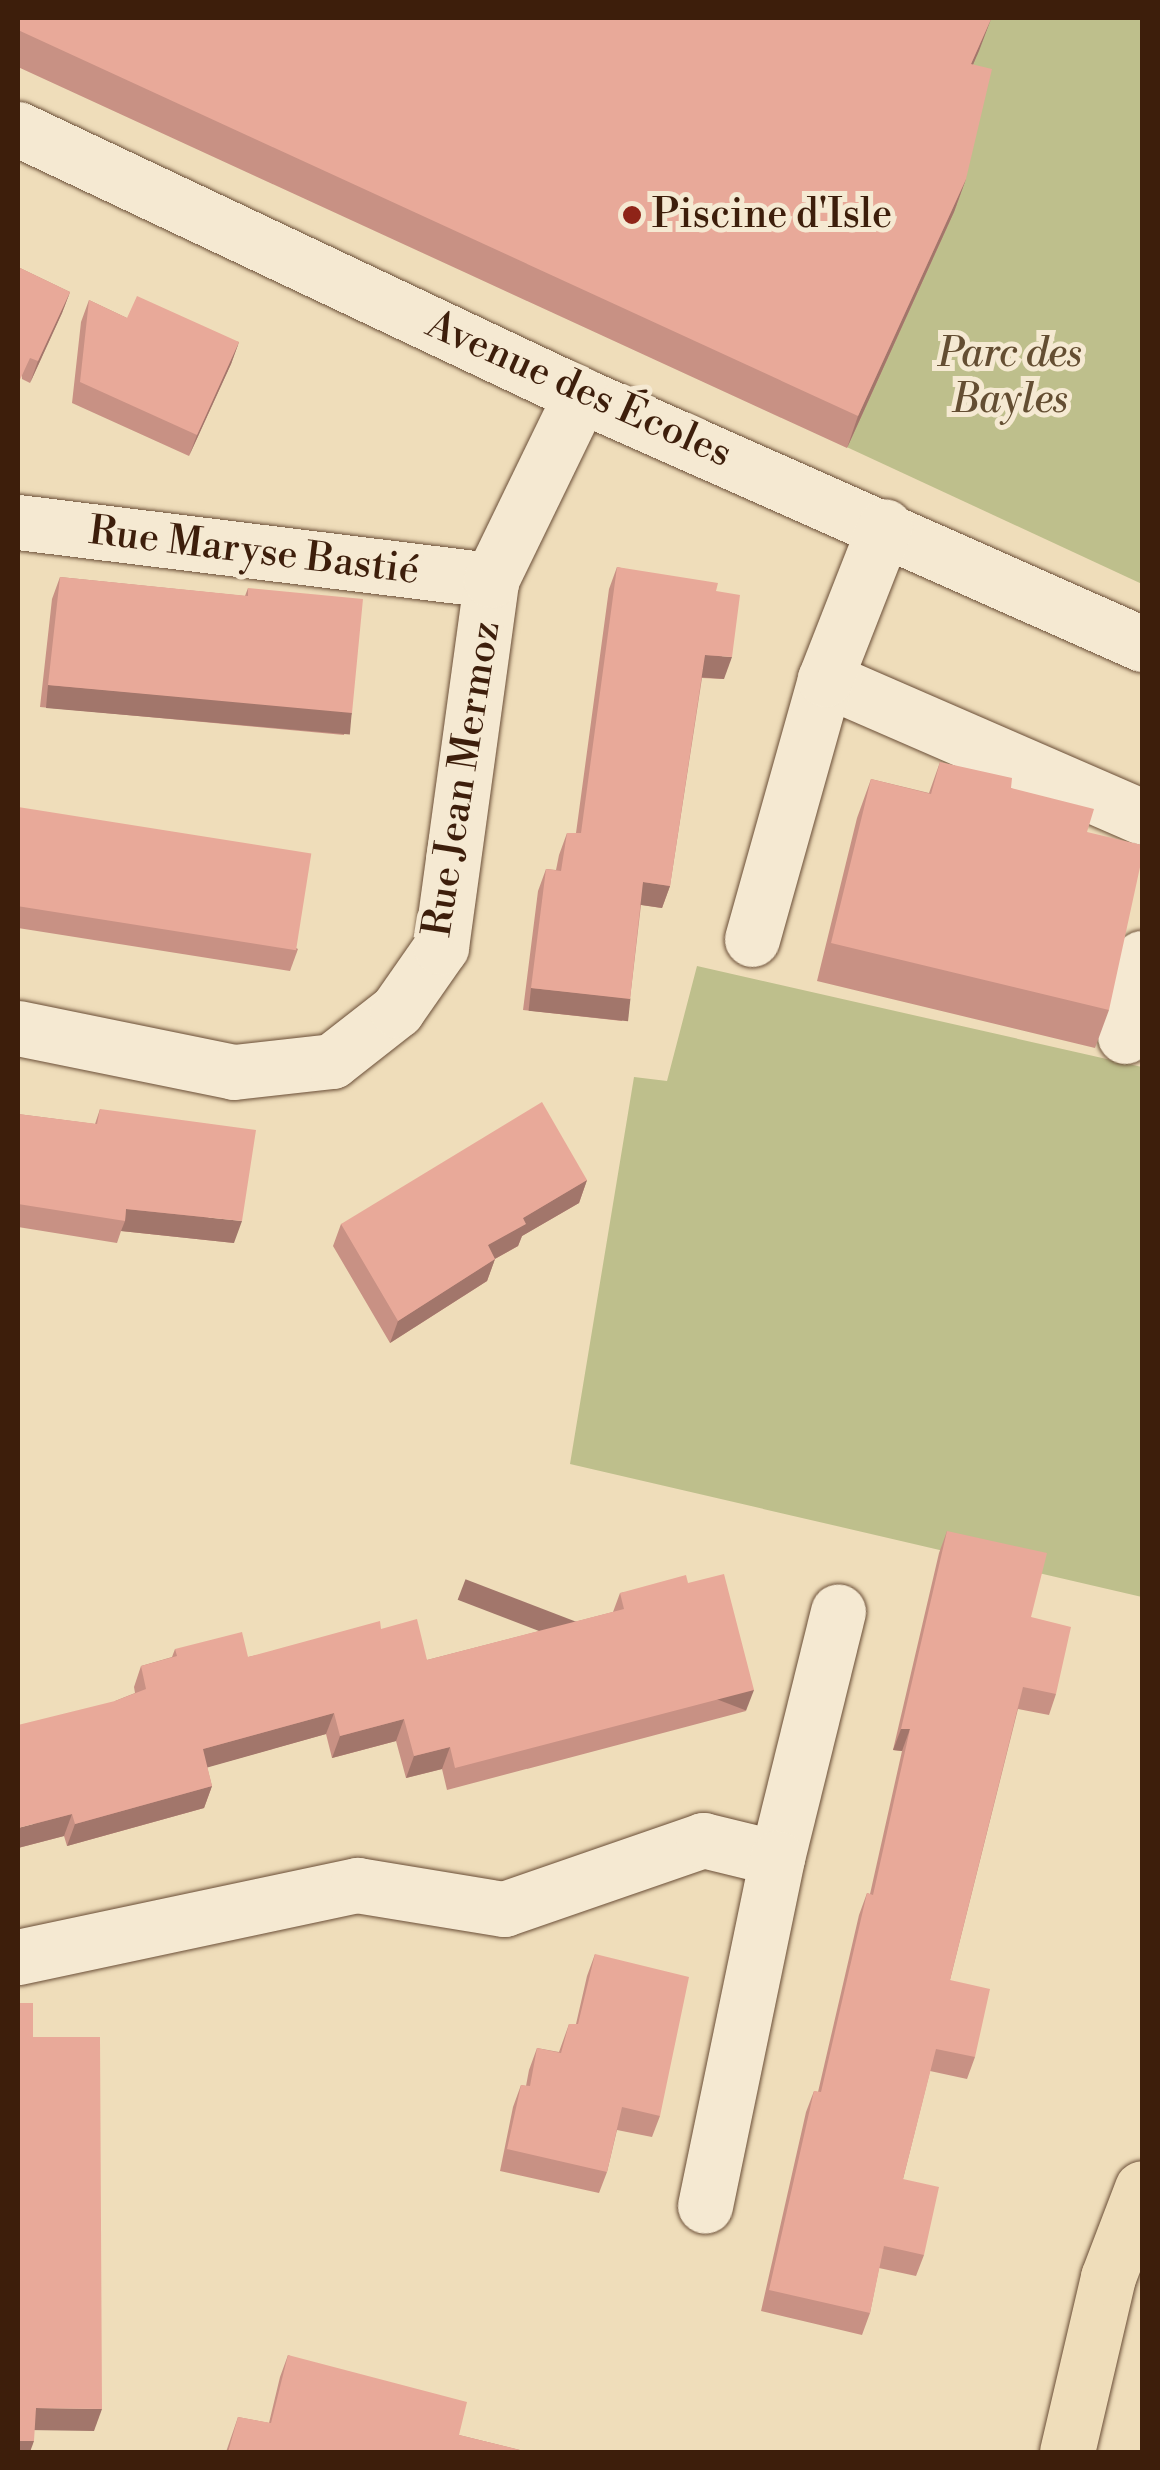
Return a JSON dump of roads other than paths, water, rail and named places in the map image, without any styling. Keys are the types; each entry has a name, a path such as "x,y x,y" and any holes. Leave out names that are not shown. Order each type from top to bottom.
{"main road":[{"path":"1067,2452 1108,2278 1142,2188"}],"street":[{"name":"Avenue des Écoles","path":"18,129 581,395 885,526 1142,644"},
{"name":"Rue Jean Mermoz","path":"18,1028 234,1072 332,1061 398,1010 441,946 492,580 581,395"},
{"name":"Rue Maryse Bastié","path":"18,522 492,580"},
{"path":"752,939 825,679 885,526"},
{"path":"825,679 1142,816"},
{"path":"1125,1036 1142,958"},
{"path":"704,2206 777,1858 838,1611"},
{"path":"18,1957 357,1886 504,1909 703,1840 777,1858"}],"place":[{"name":"Piscine d'Isle","path":"632,215"}],"park label":[{"name":"Parc des Bayles","path":"1010,377"}]}
